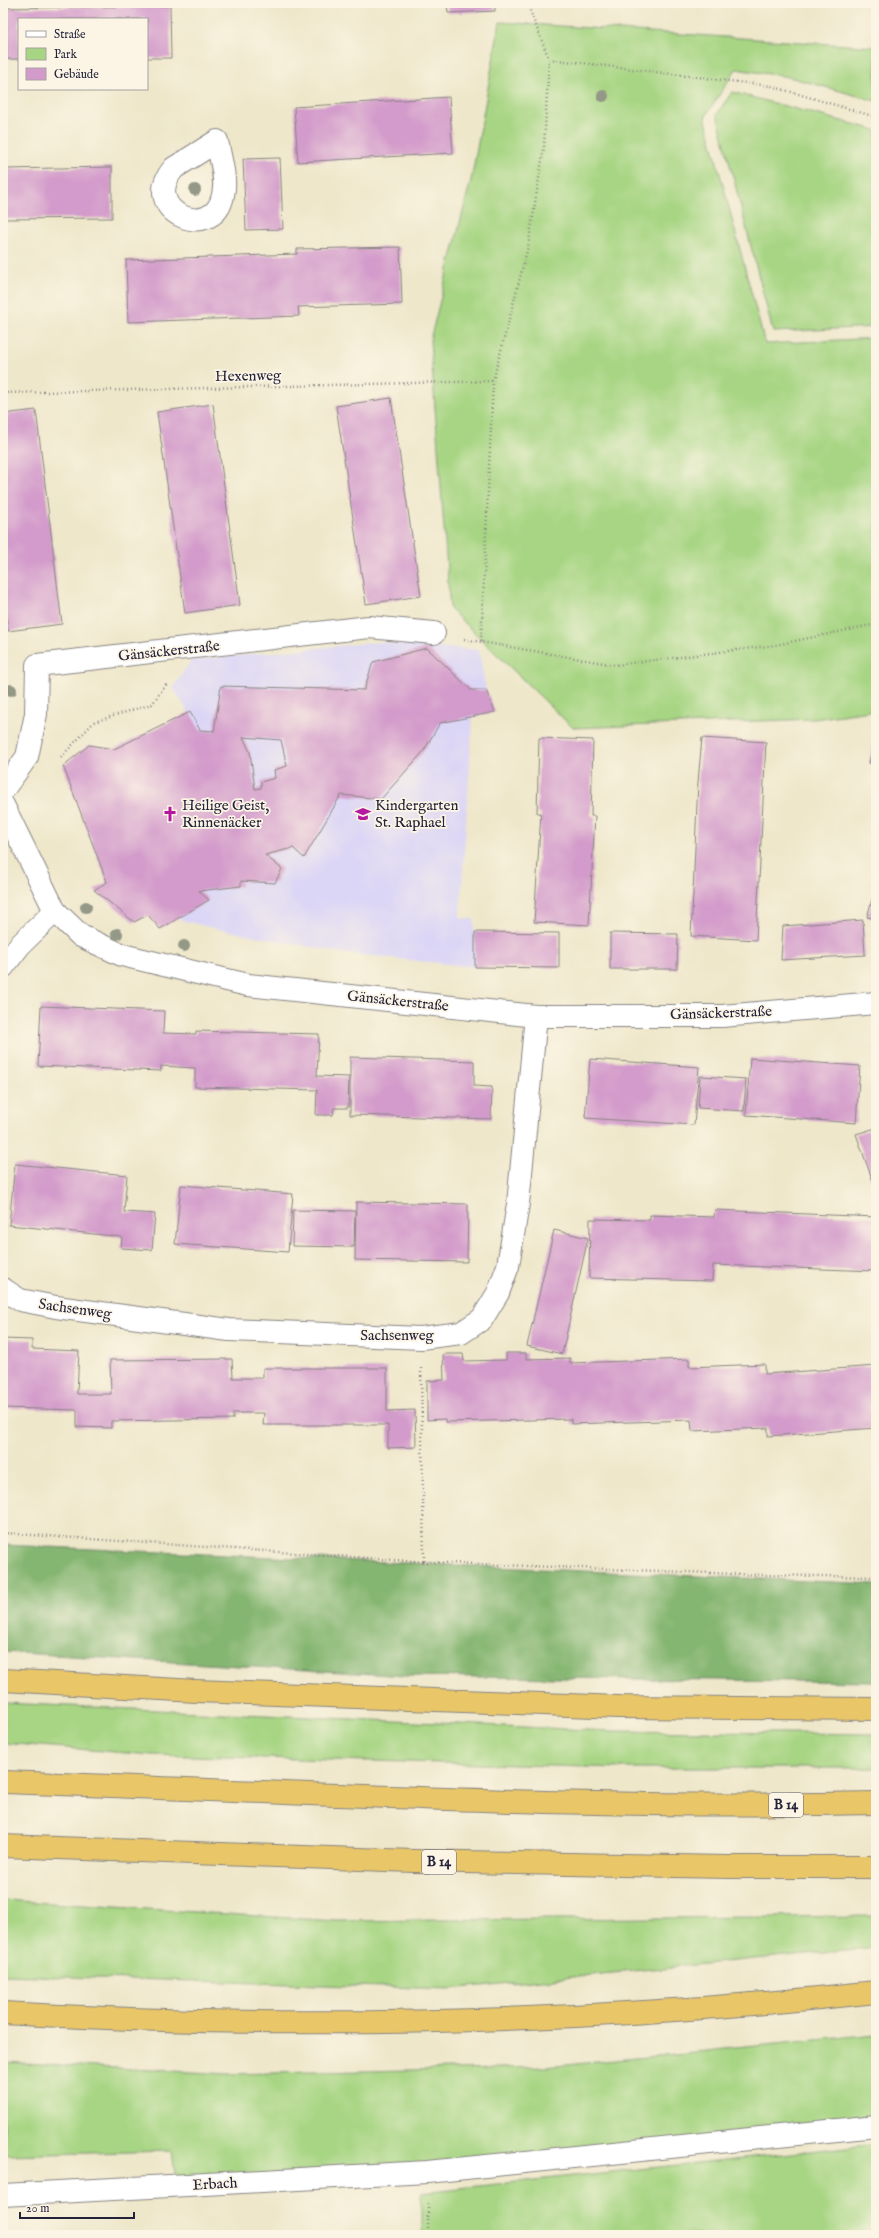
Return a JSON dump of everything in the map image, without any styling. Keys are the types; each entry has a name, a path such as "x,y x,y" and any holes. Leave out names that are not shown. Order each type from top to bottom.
{"highway":[{"path":"3,1680 204,1692 620,1707 876,1710"},
{"name":"B 14","path":"3,1782 452,1799 728,1804 876,1803"},
{"name":"B 14","path":"3,1846 422,1861 727,1867 876,1867"},
{"path":"3,2013 226,2021 430,2020 642,2012 876,1992"}],"street":[{"name":"Gänsäckerstraße","path":"3,790 27,757 36,714 37,665 369,627 434,633"},
{"name":"Gänsäckerstraße","path":"3,805 56,911 81,936 122,955 248,985 536,1016 722,1016 876,1003"},
{"path":"3,967 20,945 56,911"},
{"name":"Sachsenweg","path":"3,1289 20,1300 56,1307 229,1330 421,1338 461,1334 482,1320 498,1294 508,1266 518,1204 536,1016"},
{"name":"Erbach","path":"3,2195 427,2172 876,2126"}],"path":[{"path":"527,3 549,59 544,147 528,247 493,381 481,642 615,666 776,644 876,624"},
{"path":"549,59 771,86 876,117"},
{"name":"Hexenweg","path":"3,393 493,381"},
{"path":"27,757 50,768 94,722 152,704 193,648"},
{"path":"421,1338 424,1562"},
{"path":"3,1533 424,1562 763,1575 876,1577"}],"shaded area":[{"name":"Kindergarten St. Raphael","path":"381,642 479,650 486,690 495,712 473,717 460,918 474,919 475,967 342,953 217,929 177,919 209,900 199,891 241,886 241,881 275,883 282,869 265,855 250,752 243,737 200,730 173,688 191,660"}],"green space":[{"path":"500,22 876,47 876,101 789,77 736,69 705,117 765,344 876,338 876,710 814,719 573,728 450,609 430,340 472,176"},
{"path":"732,92 876,130 876,327 773,332 717,114"},
{"path":"3,1545 876,1584 876,1682 407,1676 3,1652"},
{"path":"3,1703 611,1731 876,1734 876,1768 624,1768 152,1755 3,1743"},
{"path":"3,1900 337,1921 876,1916 876,1947 450,1989 3,1975"},
{"path":"876,2034 876,2117 530,2157 176,2182 172,2151 3,2155 3,2062 228,2074 546,2067"},
{"path":"876,2144 876,2235 422,2235 422,2192"}],"building":[{"path":"447,3 495,3 495,11 448,13"},
{"path":"170,6 171,58 148,58 148,18 18,18 18,59 7,59 6,8"},
{"path":"449,97 453,153 298,162 294,107"},
{"path":"280,158 283,229 246,230 243,159"},
{"path":"112,167 112,218 5,219 4,169"},
{"path":"400,247 402,304 298,307 299,316 128,322 126,260 297,254 297,249"},
{"path":"391,398 421,596 366,604 336,406"},
{"path":"213,404 240,605 185,613 157,412"},
{"path":"36,410 62,624 8,631 3,590 3,414"},
{"path":"427,648 471,690 486,690 495,712 440,723 423,752 381,799 341,795 304,858 293,848 265,855 282,869 275,883 241,881 241,886 199,891 209,900 160,929 148,915 134,922 94,890 107,882 63,766 89,745 114,749 190,712 200,730 214,731 221,686 364,690 373,662","holes":["243,737 281,740 287,766 274,770 275,778 261,782 261,788 255,789 250,752"]},
{"path":"539,738 593,740 591,816 595,816 589,925 534,922 541,813 537,813"},
{"path":"702,738 766,742 756,940 691,936 698,782"},
{"path":"874,742 876,743 876,765 869,763"},
{"path":"876,886 876,919 867,917"},
{"path":"863,920 865,955 781,960 783,926"},
{"path":"475,932 559,933 559,968 475,967"},
{"path":"610,933 678,934 677,969 610,969"},
{"path":"41,1006 164,1011 163,1033 196,1034 196,1031 319,1034 317,1076 349,1077 348,1108 334,1108 333,1115 316,1115 317,1090 195,1087 195,1068 161,1066 161,1071 38,1066"},
{"path":"350,1057 474,1061 474,1086 492,1087 491,1119 350,1115"},
{"path":"750,1058 860,1066 856,1123 746,1115"},
{"path":"590,1059 699,1067 694,1125 585,1118"},
{"path":"700,1076 746,1079 744,1111 698,1108"},
{"path":"876,1128 876,1190 856,1134"},
{"path":"15,1164 127,1175 124,1212 155,1214 152,1250 121,1248 122,1237 9,1225"},
{"path":"181,1185 293,1194 288,1252 175,1244"},
{"path":"356,1202 468,1204 467,1262 355,1260"},
{"path":"293,1210 355,1211 354,1247 292,1246"},
{"path":"715,1210 876,1217 876,1271 713,1265 712,1281 589,1278 590,1219 650,1220 650,1215 714,1217"},
{"path":"554,1230 588,1238 562,1354 527,1346"},
{"path":"3,1339 32,1340 32,1349 79,1351 77,1394 111,1394 110,1360 232,1359 233,1378 263,1378 263,1368 387,1368 387,1411 415,1410 416,1447 388,1448 388,1425 263,1425 264,1413 233,1413 233,1419 111,1421 111,1428 77,1427 77,1410 3,1408"},
{"path":"506,1353 526,1353 526,1359 570,1358 570,1363 689,1359 689,1367 765,1364 765,1374 876,1366 876,1428 768,1436 768,1428 692,1431 691,1420 571,1424 571,1419 445,1422 445,1419 427,1420 427,1381 444,1380 443,1354 463,1354 464,1361 506,1360"}],"place":[{"name":"Heilige Geist, Rinnenäcker","path":"170,814"},
{"name":"Kindergarten St. Raphael","path":"363,814"}]}
